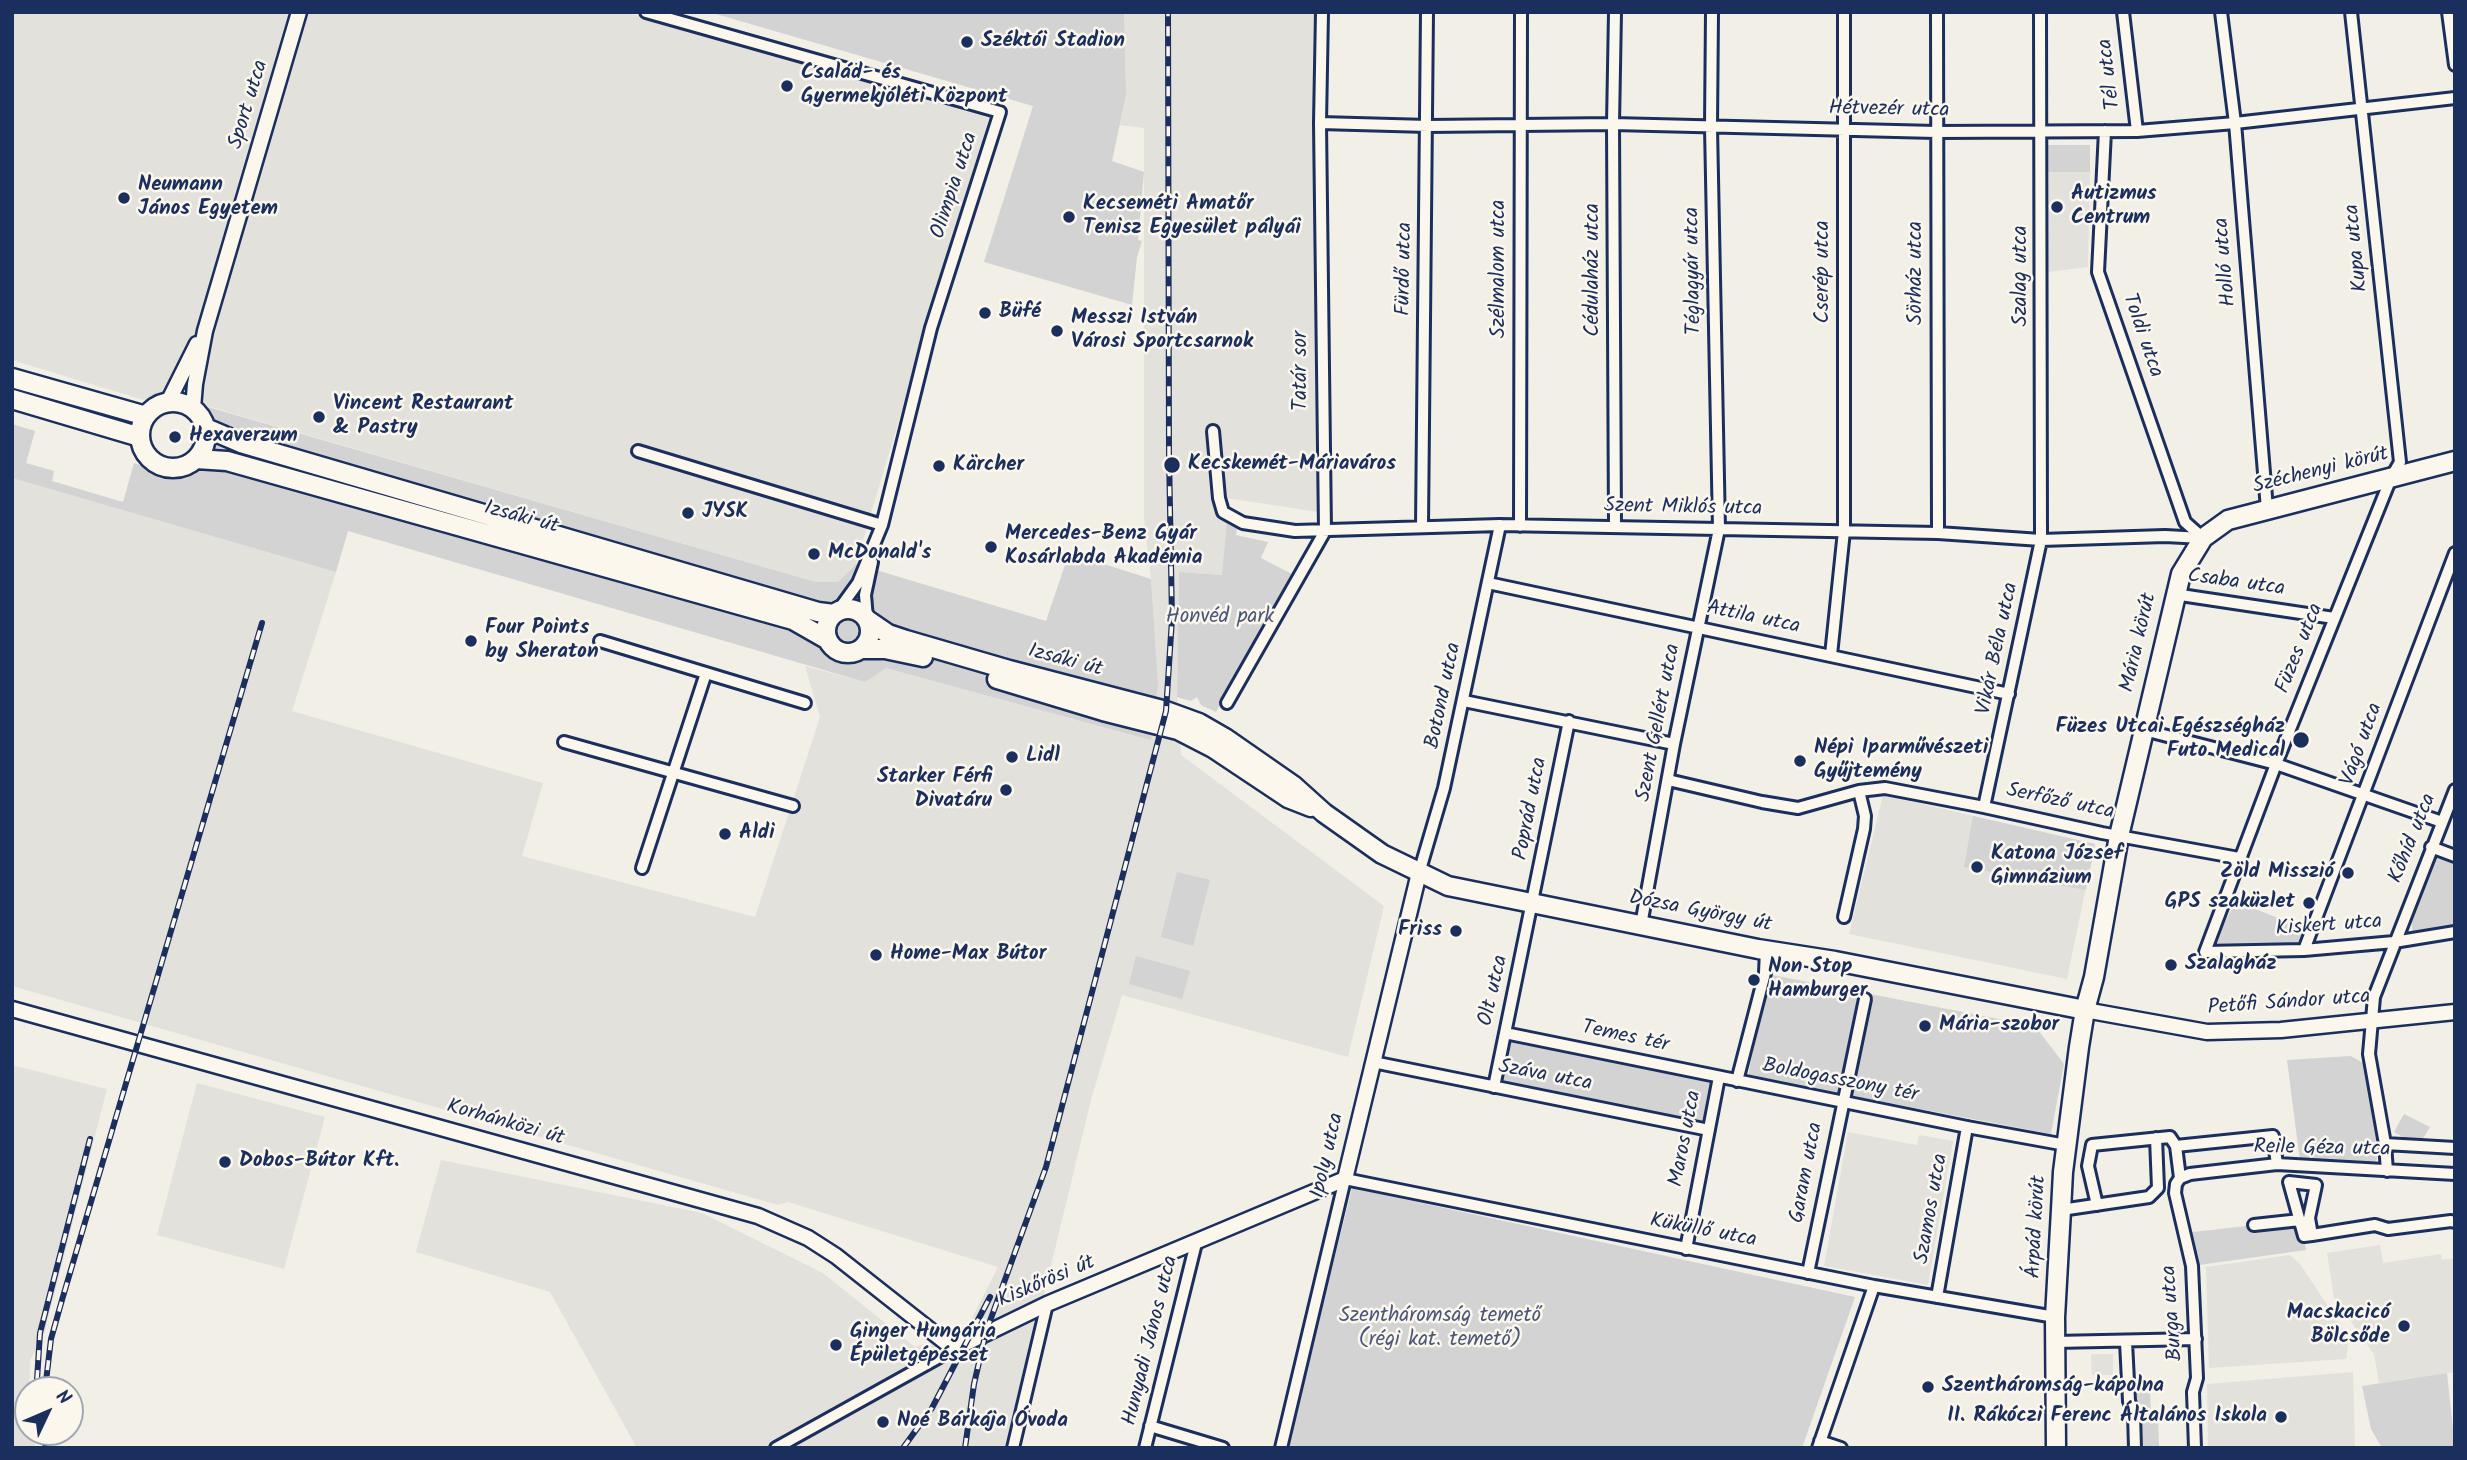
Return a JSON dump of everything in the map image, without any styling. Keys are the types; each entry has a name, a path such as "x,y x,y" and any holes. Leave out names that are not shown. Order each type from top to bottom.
{"main road":[{"path":"12,378 146,416"},
{"path":"12,399 140,437"},
{"path":"168,402 193,408 206,428 204,448 196,459 182,467 173,468 158,464 145,453 140,437 146,416 155,407 168,402"},
{"name":"Izsáki út","path":"206,428 241,443 804,608 835,613"},
{"name":"Izsáki út","path":"196,459 228,461 755,609 801,623 828,640"},
{"name":"Széchenyi körút","path":"2203,538 2228,520 2455,461"},
{"name":"Mária körút","path":"2085,1010 2092,987 2119,836 2174,594 2181,574 2203,538"},
{"path":"844,609 855,609 868,620 870,636 861,649 849,653 841,652 828,640 826,627 835,613 844,609"},
{"name":"Izsáki út","path":"868,620 897,637 1166,711 1206,736"},
{"name":"Izsáki út","path":"861,649 910,652 1103,711 1206,736"},
{"name":"Dózsa György út","path":"1206,736 1294,786 1324,813 1382,854 1448,886 2085,1010"},
{"name":"Árpád körút","path":"2056,1448 2055,1317 2061,1210 2066,1145 2085,1010"}],"street":[{"name":"Sport utca","path":"205,331 299,12"},
{"name":"Olimpia utca","path":"646,12 1000,112 931,328 882,525 858,583 835,613"},
{"name":"Tatár sor","path":"1322,12 1320,123 1325,531"},
{"name":"Fürdő utca","path":"1422,526 1427,12"},
{"name":"Szélmalom utca","path":"1520,526 1521,12"},
{"name":"Cédulaház utca","path":"1615,12 1615,527"},
{"name":"Téglagyár utca","path":"1712,12 1711,127 1719,529"},
{"name":"Cserép utca","path":"1831,655 1844,531 1843,12"},
{"name":"Sörház utca","path":"1937,12 1938,533"},
{"name":"Szalag utca","path":"2040,12 2041,540"},
{"name":"Tél utca","path":"2123,12 2137,131"},
{"name":"Holló utca","path":"2221,12 2235,123 2267,509"},
{"name":"Kupa utca","path":"2351,12 2400,461 2391,478"},
{"path":"2448,12 2455,65"},
{"name":"Hétvezér utca","path":"1320,123 1427,126 1613,124 1936,132 2137,131 2235,123 2455,98"},
{"name":"Toldi utca","path":"2105,131 2098,272 2185,522 2203,538"},
{"path":"168,402 205,331"},
{"path":"193,408 205,331"},
{"name":"Szent Miklós utca","path":"1213,431 1219,498 1223,512 1243,523 1295,531 1500,525 1938,533 2041,540 2203,538"},
{"path":"638,451 882,525"},
{"name":"Füzes utca","path":"2205,952 2239,858 2391,478"},
{"name":"Botond utca","path":"1419,873 1444,788 1500,525"},
{"name":"Szent Gellért utca","path":"1641,925 1674,744 1719,529"},
{"path":"1227,703 1325,531"},
{"name":"Vikár Béla utca","path":"1984,807 2041,540"},
{"name":"Olimpia utca","path":"868,620 865,596 875,545"},
{"name":"Vágó utca","path":"2304,950 2455,553"},
{"name":"Attila utca","path":"1488,583 2009,694"},
{"name":"Csaba utca","path":"2174,594 2334,618"},
{"path":"600,641 805,703"},
{"path":"642,868 706,673"},
{"path":"1464,701 1674,744"},
{"name":"Poprád utca","path":"1532,904 1569,721"},
{"path":"2144,730 2276,764 2442,822"},
{"path":"564,742 793,806"},
{"name":"Serfőző utca","path":"1668,780 1798,808 1859,791 1885,788 2239,858"},
{"name":"Kőhíd utca","path":"2386,1171 2385,1143 2369,1054 2374,997 2455,790"},
{"path":"1844,917 1866,816 1859,791"},
{"path":"2431,847 2455,856"},
{"name":"Ipoly utca","path":"1281,1448 1419,873"},
{"name":"Olt utca","path":"1494,1087 1532,904"},
{"name":"Kiskert utca","path":"2205,952 2304,950 2394,942 2455,932"},
{"name":"Boldogasszony tér","path":"1766,950 1765,973 1737,1081 2066,1145"},
{"name":"Garam utca","path":"1808,1273 1865,999"},
{"name":"Korhánközi út","path":"12,1009 758,1216 808,1238 836,1256 954,1349"},
{"name":"Petőfi Sándor utca","path":"2085,1010 2207,1032 2281,1030 2455,1012"},
{"name":"Temes tér","path":"1505,1032 1737,1081"},
{"name":"Száva utca","path":"1373,1062 1709,1130"},
{"name":"Maros utca","path":"1686,1249 1719,1077"},
{"name":"Szamos utca","path":"1937,1297 1967,1127"},
{"path":"2097,1205 2088,1166 2092,1145 2170,1137 2176,1146 2273,1136 2277,1164"},
{"path":"2061,1210 2149,1197 2158,1188 2156,1139"},
{"name":"Reile Géza utca","path":"2385,1143 2455,1148"},
{"name":"Burga utca","path":"2176,1146 2185,1176 2176,1184 2175,1193 2192,1266 2197,1378 2193,1392 2194,1448"},
{"name":"Reile Géza utca","path":"2185,1176 2277,1164 2455,1174"},
{"name":"Kiskőrösi út","path":"776,1448 954,1349 1047,1304 1345,1179"},
{"name":"Küküllő utca","path":"1345,1179 1874,1286 2055,1317"},
{"path":"2312,1235 2309,1218 2316,1185 2289,1182 2304,1236 2312,1235 2375,1225 2388,1229 2455,1222"},
{"path":"2254,1225 2300,1220"},
{"name":"Hunyadi János utca","path":"1145,1448 1196,1243"},
{"path":"1842,1448 1819,1445 1874,1286"},
{"path":"1013,1448 1047,1304"},
{"path":"2055,1342 2196,1339"},
{"path":"2126,1342 2135,1448"},
{"path":"1150,1426 1223,1448"}],"shaded area":[{"path":"12,12 625,12 989,118 856,564 838,582 816,582 169,395 157,404 12,360"},
{"path":"1124,12 1329,12 1319,512 1226,498 1227,531 1223,575 1179,572 1177,697 1181,755 1384,906 1348,1057 1122,995 1091,1100 1007,1448 637,1448 550,1292 416,1252 441,1160 702,1213 823,1273 915,1347 967,1328 998,1267 788,1202 778,1205 12,986 12,478 336,572 292,711 543,783 522,856 755,917 820,717 805,666 865,682 885,668 949,683 1158,682 1144,519 1144,128 1120,125 1126,95"},
{"path":"2045,172 2090,172 2088,267 2048,272"},
{"name":"Katona József Gimnázium","path":"1883,795 2095,844 2067,979 1849,934"},
{"path":"12,1065 107,1089 43,1338 30,1360 30,1376 14,1376 14,1446 35,1448 12,1448"},
{"path":"197,1083 325,1117 284,1269 157,1235"},
{"path":"1848,1132 1917,1145 1919,1135 1953,1141 1928,1285 1824,1266"},
{"name":"Macskacicó Bölcsőde","path":"2380,1245 2383,1263 2441,1254 2442,1260 2455,1258 2455,1372 2379,1383 2374,1354 2334,1298 2327,1253"},
{"path":"2290,1255 2300,1264 2349,1338 2346,1359 2209,1368 2206,1267"},
{"path":"2091,1354 2113,1354 2113,1375 2092,1375"},
{"name":"II. Rákóczi Ferenc Általános Iskola","path":"2353,1372 2355,1448 2208,1448 2207,1384"}],"green space":[{"path":"709,12 1124,12 1126,95 1112,161 1144,172 1138,240 1142,241 1137,257 1132,305 984,262 1033,106"},
{"path":"2045,145 2090,145 2090,172 2045,172"},
{"path":"201,405 816,582 838,582 856,564 1046,621 1069,553 1151,579 1158,682 1151,740 886,668 865,682 348,531 336,572 12,478 12,424 35,431 26,463 54,471 52,481 123,502 134,463 182,478"},
{"name":"Honvéd park","path":"1227,522 1237,525 1236,535 1268,542 1261,558 1292,574 1216,712 1201,705 1197,697 1191,701 1177,697 1179,572 1222,575"},
{"path":"1973,816 2095,844 2086,890 1964,867"},
{"path":"2437,853 2455,860 2455,926 2413,933 2411,921"},
{"path":"1177,872 1210,880 1193,946 1161,937"},
{"path":"2236,901 2307,930 2301,945 2211,948"},
{"path":"1136,956 1190,971 1182,999 1129,984"},
{"path":"1767,974 2035,1026 2064,1064 2051,1134 1748,1076"},
{"path":"1510,1040 1714,1081 1706,1124 1501,1083"},
{"path":"2351,1056 2368,1066 2378,1155 2376,1161 2368,1166 2300,1161 2287,1060"},
{"path":"2404,1114 2430,1127 2422,1140 2405,1138 2394,1132"},
{"name":"Szentháromság temető (régi kat. temető)","path":"1352,1188 1855,1297 1802,1448 1287,1448"},
{"path":"2300,1220 2306,1250 2192,1266 2184,1233"},
{"path":"2447,1373 2455,1448 2382,1448 2371,1429 2362,1386"},
{"path":"2135,1390 2150,1390 2151,1415 2158,1416 2159,1448 2143,1448 2141,1409 2136,1401"}],"railway":[{"path":"965,1448 974,1384 986,1332 1046,1167 1166,711 1172,619 1168,12"},
{"path":"47,1376 51,1339 62,1300 262,623"},
{"path":"37,1376 40,1333 90,1139"},
{"path":"903,1448 932,1408 990,1297"}],"place":[{"name":"Széktói Stadion","path":"967,42"},
{"name":"Család- és Gyermekjóléti Központ","path":"787,86"},
{"name":"Neumann János Egyetem","path":"124,198"},
{"name":"Autizmus Centrum","path":"2057,207"},
{"name":"Kecseméti Amatőr Tenisz Egyesület pályái","path":"1069,217"},
{"name":"Büfé","path":"985,313"},
{"name":"Messzi István Városi Sportcsarnok","path":"1057,331"},
{"name":"Vincent Restaurant & Pastry","path":"319,417"},
{"name":"Hexaverzum","path":"175,437"},
{"name":"Kecskemét-Máriaváros","path":"1172,465"},
{"name":"Kärcher","path":"939,466"},
{"name":"JYSK","path":"688,513"},
{"name":"Mercedes-Benz Gyár Kosárlabda Akadémia","path":"991,547"},
{"name":"McDonald's","path":"814,554"},
{"name":"Four Points by Sheraton","path":"471,641"},
{"name":"Füzes Utcai Egészségház Futo Medical","path":"2301,740"},
{"name":"Lidl","path":"1012,757"},
{"name":"Népi Iparművészeti Gyűjtemény","path":"1800,761"},
{"name":"Starker Férfi Divatáru","path":"1006,790"},
{"name":"Aldi","path":"725,834"},
{"name":"Katona József Gimnázium","path":"1977,867"},
{"name":"Zöld Misszió","path":"2348,873"},
{"name":"GPS szaküzlet","path":"2309,903"},
{"name":"Friss","path":"1456,931"},
{"name":"Home-Max Bútor","path":"876,955"},
{"name":"Szalagház","path":"2171,965"},
{"name":"Non Stop Hamburger","path":"1754,980"},
{"name":"Mária-szobor","path":"1925,1026"},
{"name":"Dobos-Bútor Kft.","path":"225,1162"},
{"name":"Macskacicó Bölcsőde","path":"2404,1326"},
{"name":"Ginger Hungária Épületgépészet","path":"836,1345"},
{"name":"Szentháromság-kápolna","path":"1928,1387"},
{"name":"II. Rákóczi Ferenc Általános Iskola","path":"2281,1417"},
{"name":"Noé Bárkája Óvoda","path":"883,1422"}]}
